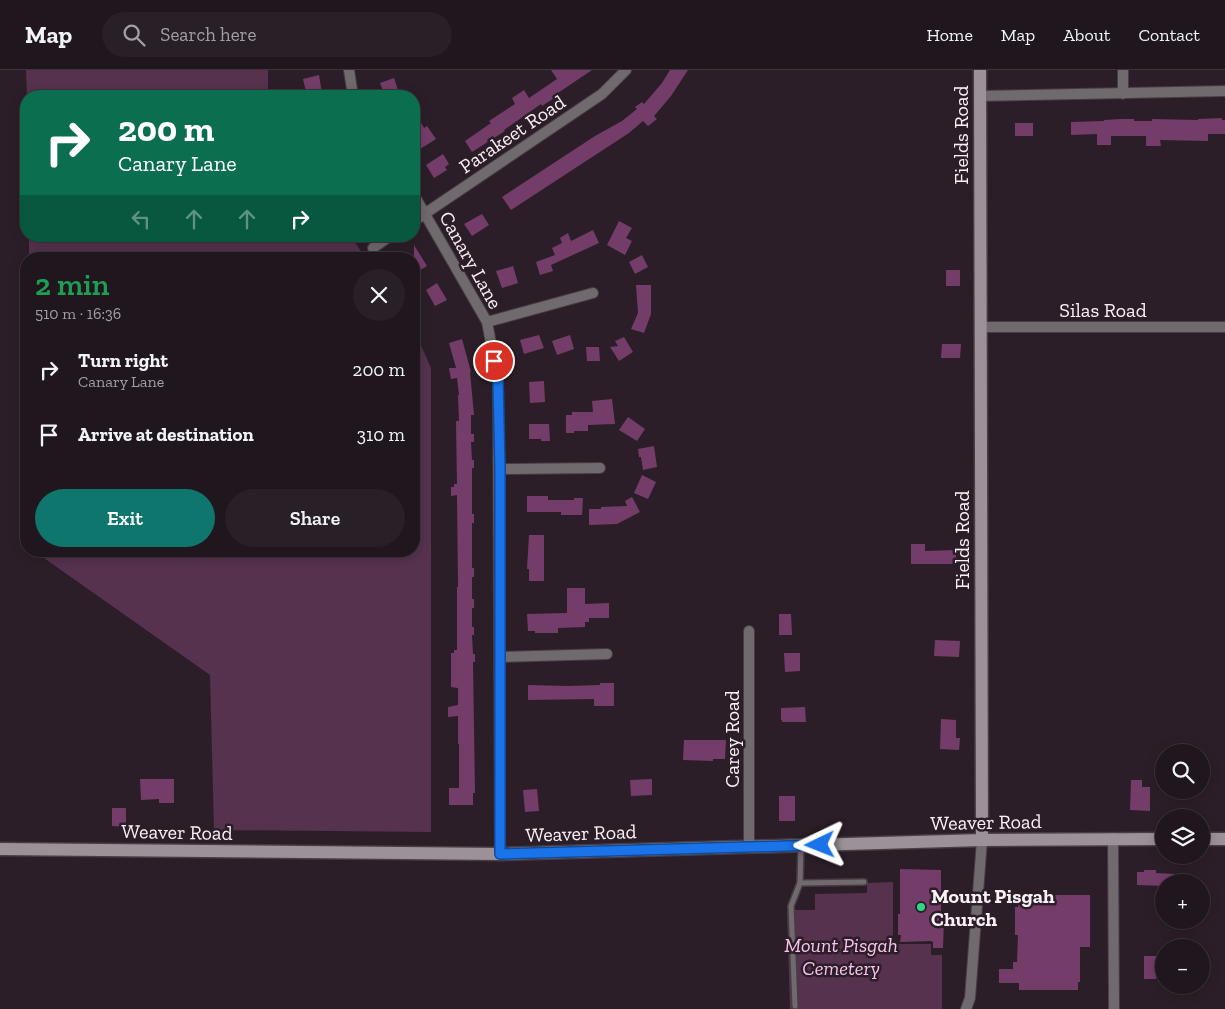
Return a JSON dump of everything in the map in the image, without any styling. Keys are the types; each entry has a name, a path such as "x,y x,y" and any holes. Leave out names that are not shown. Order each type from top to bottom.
{"main road":[{"name":"Fields Road","path":"980,70 982,840"},
{"name":"Weaver Road","path":"0,849 500,854 982,840 1155,839"},
{"path":"1210,839 1225,839"}],"street":[{"path":"349,70 352,90"},
{"name":"Parakeet Road","path":"420,217 602,94 626,70"},
{"path":"1123,70 1123,94"},
{"path":"980,96 1225,91"},
{"name":"Canary Lane","path":"420,205 487,322 498,380 500,469 500,854"},
{"path":"373,248 382,242"},
{"path":"487,322 593,293"},
{"name":"Silas Road","path":"980,327 1225,327"},
{"path":"500,469 600,468"},
{"name":"Carey Road","path":"749,631 750,848"},
{"path":"499,657 608,654"},
{"path":"1113,838 1114,1009"},
{"name":"Fields Road","path":"966,1009 970,998 982,840"}],"lane":[{"path":"795,1006 791,906 800,883 801,846"},
{"path":"800,883 864,882"}],"green space":[{"path":"26,70 268,70 268,90 27,90"},
{"path":"29,242 355,242 361,252 29,252"},
{"path":"420,343 431,368 431,832 214,830 210,675 43,557 420,557"},
{"name":"Mount Pisgah Cemetery","path":"893,882 893,944 931,944 931,955 942,955 942,1009 790,1009 787,910 815,910 815,894 867,893 867,883"}],"building":[{"path":"551,70 592,70 558,93 559,95 542,106 541,104 505,131 472,152 465,141 491,123 489,121 515,104 512,98 524,90 529,98 557,79"},
{"path":"670,70 688,70 671,96 654,116 657,119 648,126 643,121 629,133 511,210 502,197 595,136 622,121 637,109 635,107 642,102 644,104 662,83"},
{"path":"319,75 322,90 306,90 303,79"},
{"path":"394,78 398,90 383,90 380,83"},
{"path":"1222,118 1222,120 1225,120 1225,134 1208,134 1208,141 1160,140 1161,146 1146,146 1146,136 1111,136 1111,145 1097,145 1097,134 1071,135 1071,122 1121,119 1152,121 1152,119 1198,120"},
{"path":"420,121 424,128 427,126 436,139 420,149"},
{"path":"1015,123 1033,123 1033,136 1015,136"},
{"path":"443,154 449,164 445,167 447,170 434,178 426,165"},
{"path":"482,214 489,225 472,236 464,224"},
{"path":"619,221 632,228 626,238 632,241 625,255 607,245"},
{"path":"593,230 599,243 551,265 553,271 540,275 536,262 555,255 552,248 562,243 560,238 568,233 571,241"},
{"path":"420,255 427,266 420,270"},
{"path":"642,255 648,267 635,274 629,262"},
{"path":"513,266 518,283 502,288 496,271"},
{"path":"946,270 960,270 960,286 946,286"},
{"path":"437,283 447,300 435,306 426,290"},
{"path":"636,285 651,285 651,314 644,333 631,329 638,313"},
{"path":"539,335 544,348 524,354 520,340"},
{"path":"570,335 574,349 557,355 552,341"},
{"path":"624,337 633,352 619,361 610,347 618,346 615,341"},
{"path":"462,339 471,372 474,415 471,415 471,434 474,434 474,442 471,442 472,460 474,460 474,468 472,468 472,514 474,514 474,523 472,523 472,568 474,568 474,577 472,577 472,599 474,599 474,608 472,608 472,627 474,627 474,635 472,635 473,654 475,654 475,662 473,662 475,793 473,793 473,805 449,805 449,788 459,788 458,716 448,717 448,707 458,705 458,688 451,687 451,653 457,650 458,587 457,495 451,496 451,487 457,484 456,421 459,421 459,395 457,378 451,379 449,368 456,368 449,343"},
{"path":"942,344 961,344 960,358 941,358"},
{"path":"586,347 599,347 600,361 587,361"},
{"path":"544,381 545,402 530,403 529,382"},
{"path":"612,399 615,424 588,425 588,431 566,433 566,415 572,415 572,412 593,412 592,401"},
{"path":"628,417 645,429 637,441 619,430"},
{"path":"529,424 549,424 550,441 529,439"},
{"path":"654,446 657,467 643,470 638,449"},
{"path":"642,475 656,482 648,499 634,493"},
{"path":"527,496 548,496 548,500 583,498 582,515 561,515 561,512 527,512"},
{"path":"632,497 640,512 617,524 589,525 589,509 627,506 625,501"},
{"path":"529,535 544,535 544,581 529,581 529,569 527,569"},
{"path":"911,544 925,544 925,551 956,550 956,564 911,564"},
{"path":"567,588 585,588 585,604 609,603 609,618 589,618 589,622 585,622 585,627 558,628 558,633 535,633 535,631 528,631 527,614 567,613"},
{"path":"779,614 791,614 792,635 779,635"},
{"path":"935,640 960,641 959,657 934,656"},
{"path":"784,653 800,653 800,671 785,672"},
{"path":"600,683 614,683 614,706 594,706 594,699 528,700 528,685 568,686 600,685"},
{"path":"805,707 806,722 782,722 781,708"},
{"path":"941,719 956,720 956,738 960,738 959,750 940,749"},
{"path":"684,740 726,740 725,759 713,759 713,761 683,760"},
{"path":"140,779 174,779 174,803 159,803 159,799 141,800"},
{"path":"652,779 652,795 631,796 630,780"},
{"path":"1131,780 1142,780 1142,787 1150,787 1150,811 1130,810"},
{"path":"537,789 539,811 525,812 523,790"},
{"path":"779,796 795,796 795,821 779,821"},
{"path":"112,808 126,808 126,827 112,826"},
{"name":"Mount Pisgah Church","path":"900,869 941,870 941,922 944,919 943,948 933,948 933,942 931,941 900,942 898,914 900,914"},
{"path":"1144,870 1156,870 1156,873 1174,874 1155,874 1155,886 1137,885 1137,872 1144,872"},
{"path":"1018,895 1090,895 1090,947 1080,947 1080,982 1078,982 1078,990 1019,990 1019,983 999,983 999,969 1013,969 1013,962 1017,962 1018,935 1015,935 1015,907 1018,907"},
{"path":"1144,956 1155,956 1155,979 1144,979"}],"place":[{"name":"Mount Pisgah Church","path":"921,907"}],"route":[{"path":"494,361 498,380 500,469 500,854 820,845"}]}
